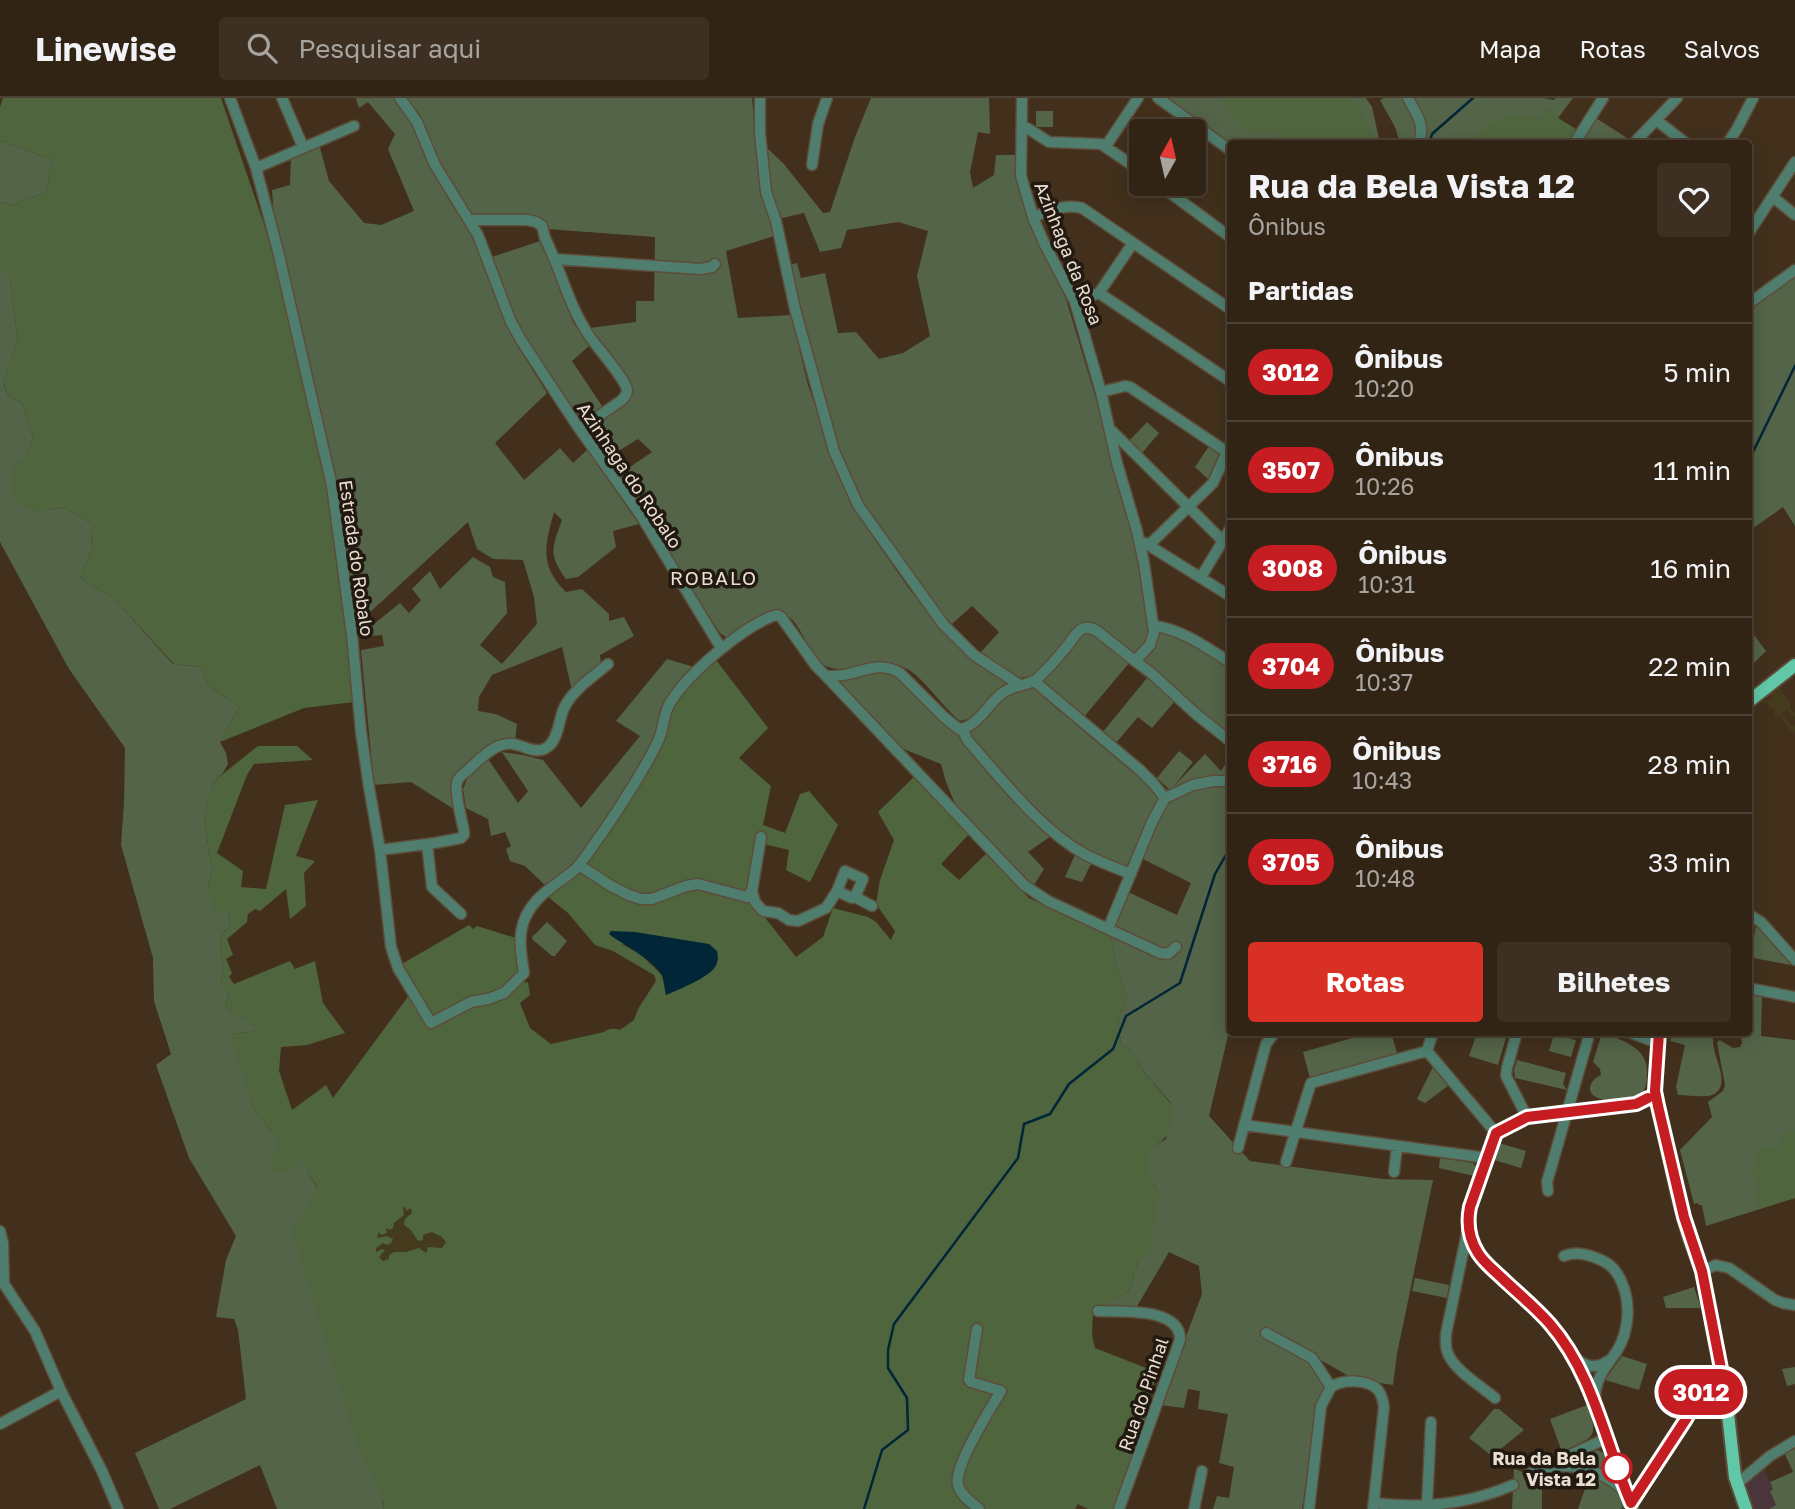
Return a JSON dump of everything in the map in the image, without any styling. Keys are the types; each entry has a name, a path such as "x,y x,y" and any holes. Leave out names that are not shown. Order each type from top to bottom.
{"main road":[{"path":"1752,699 1795,665"},
{"path":"1658,1038 1655,1091 1681,1206 1702,1271 1724,1384 1737,1484 1745,1509"}],"street":[{"name":"Estrada do Robalo","path":"230,98 256,167 278,251 331,486 391,947 409,986 432,1023 471,1002 504,993 520,979 524,973 519,940 527,914 554,884 579,865"},
{"path":"282,98 303,147"},
{"name":"Azinhaga do Robalo","path":"400,98 417,122 435,165 478,236 511,322 521,340 640,513 721,648"},
{"path":"760,98 760,133 766,192 776,221 795,309 834,451 858,505 943,624 974,655 1020,685"},
{"path":"812,165 818,124 827,98"},
{"name":"Azinhaga da Rosa","path":"1022,98 1021,176 1033,217 1075,302 1139,539 1154,626"},
{"path":"1105,146 1138,98"},
{"path":"1158,98 1227,148"},
{"path":"1408,98 1421,121 1420,140"},
{"path":"1577,140 1603,98"},
{"path":"1637,140 1677,98"},
{"path":"1730,140 1753,98"},
{"path":"1657,120 1683,140"},
{"path":"256,167 354,126"},
{"path":"1022,127 1048,142 1097,143 1129,163"},
{"path":"1752,228 1795,162"},
{"path":"1174,196 1227,235"},
{"path":"1773,197 1795,215"},
{"path":"1033,217 1063,207 1082,208 1227,307"},
{"path":"469,220 527,220 540,223 579,318 627,389 622,400 580,429"},
{"path":"1075,302 1099,293 1133,243"},
{"path":"555,259 678,268 707,268 715,264"},
{"path":"1752,301 1795,271"},
{"path":"1099,293 1227,379"},
{"path":"1101,392 1122,386 1130,387 1227,448"},
{"path":"1111,430 1223,541"},
{"path":"1149,545 1213,483 1227,453"},
{"path":"1201,577 1227,534"},
{"path":"1139,539 1227,594"},
{"path":"752,891 747,897 742,897 698,884 652,899 641,899 611,886 579,865 637,779 661,735 667,708 682,687 721,648 763,620 776,615 784,620 816,666 1024,886 1048,901 1160,953 1168,954 1176,947"},
{"path":"1135,661 1150,645 1154,626 1177,632 1227,660"},
{"path":"826,676 840,676 873,667 893,669 908,680 951,724 962,729 973,723 1010,687 1034,681 1080,629 1085,627 1097,631 1151,673 1197,716 1227,739"},
{"path":"380,850 456,840 464,835 456,787 459,778 483,756 504,744 536,751 549,746 573,695 608,664"},
{"path":"1034,681 1140,770 1165,798"},
{"path":"962,729 968,741 1050,828 1087,855 1131,874"},
{"path":"1108,929 1152,822 1165,798 1194,785 1227,781"},
{"path":"761,837 752,891 755,902 762,911 778,913 789,920 798,921 826,908 845,871 863,879 855,897 873,906"},
{"path":"427,844 432,887 461,914"},
{"path":"837,891 852,898"},
{"path":"1752,916 1761,922 1795,960"},
{"path":"1752,989 1795,997"},
{"path":"1238,1148 1266,1044 1272,1036"},
{"path":"1427,1051 1432,1036"},
{"path":"1516,1036 1506,1076 1527,1117"},
{"path":"1548,1191 1547,1182 1588,1040"},
{"path":"1286,1162 1312,1082 1427,1051"},
{"path":"1427,1051 1496,1133"},
{"path":"1495,1398 1456,1366 1447,1351 1446,1334 1470,1207 1496,1133 1527,1117 1636,1104 1655,1091"},
{"path":"1244,1125 1487,1158"},
{"path":"1394,1172 1397,1147"},
{"path":"1469,1223 1474,1247 1488,1265 1549,1323 1572,1354 1597,1409 1629,1504"},
{"path":"0,1231 4,1284 35,1331 118,1509"},
{"path":"1564,1256 1577,1254 1600,1259 1612,1267 1621,1279 1627,1297 1623,1339 1598,1378 1595,1396 1597,1409"},
{"path":"1459,1275 1465,1265 1471,1262 1488,1265"},
{"path":"1702,1271 1716,1265 1729,1268 1775,1300 1795,1305"},
{"name":"Rua do Pinhal","path":"1098,1311 1159,1316 1169,1320 1180,1332 1180,1340 1119,1509"},
{"path":"977,1329 969,1380 1006,1390 975,1436 958,1472 957,1480 964,1497 979,1509"},
{"path":"1266,1333 1312,1358 1332,1387"},
{"path":"1572,1354 1582,1363 1593,1366 1602,1365 1611,1358"},
{"path":"1309,1509 1321,1406 1332,1387 1338,1383 1374,1386 1383,1399 1374,1506 1427,1506 1464,1502 1513,1485"},
{"path":"1629,1504 1702,1391 1709,1386 1724,1384"},
{"path":"0,1424 61,1391"},
{"path":"1427,1506 1431,1422"},
{"path":"1529,1474 1606,1438"},
{"path":"1737,1484 1770,1456 1795,1441"},
{"path":"1544,1468 1566,1466 1591,1471 1614,1482 1629,1504"},
{"path":"1194,1509 1202,1471"}],"shaded area":[{"path":"1763,1467 1773,1489 1770,1491 1776,1505 1769,1509 1754,1509 1745,1484"}],"green space":[{"path":"3,98 221,98 272,248 337,488 362,701 304,708 220,742 239,707 209,686 200,667 174,664 114,599 80,578 91,552 92,524 66,508 34,511 14,500 11,479 15,463 25,457 33,438 22,403 8,395 3,382 18,341 9,275 0,270 0,202 13,205 46,192 52,160 0,140 0,107"},
{"path":"357,98 396,98 408,113 430,168 454,202 475,243 503,317 547,393 495,443 524,480 560,448 573,463 587,450 639,524 613,531 616,547 578,577 566,579 554,557 554,544 562,520 554,512 547,545 551,573 566,592 582,589 609,614 609,621 624,617 634,636 600,655 601,665 572,691 562,647 492,675 479,697 478,711 496,714 517,724 515,740 500,740 455,775 453,784 457,811 411,782 374,785 361,650 384,646 382,635 358,637 400,603 409,613 421,600 412,589 430,571 440,589 473,557 490,567 493,577 505,582 507,613 480,645 502,664 537,624 534,597 523,560 493,559 477,549 468,522 355,626 337,488 275,233 272,190 290,185 291,157 319,144 329,181 364,223 381,225 414,211 388,149 395,134 368,102 359,108"},
{"path":"407,98 752,98 760,195 772,216 774,236 726,251 738,318 791,315 808,385 838,473 864,524 910,590 958,645 1007,684 972,718 960,721 918,677 905,668 885,664 843,669 824,665 814,655 794,621 788,616 779,613 729,639 720,633 618,475 652,452 638,439 607,458 591,429 566,401 522,335 492,257 543,240 573,322 589,346 572,361 608,415 625,402 621,373 590,328 636,322 636,301 654,301 655,237 547,229 511,216 470,214 436,161 420,115"},
{"path":"871,98 989,98 990,134 978,132 970,172 973,188 994,175 996,155 1015,155 1016,179 1026,214 1066,299 1132,519 1149,636 1139,652 1132,655 1085,624 1036,675 1020,678 999,668 981,652 999,632 972,606 952,624 932,603 848,479 788,265 797,263 801,278 825,273 838,333 856,332 879,359 903,353 930,336 917,276 928,231 898,222 847,230 841,248 820,252 804,213 778,219 768,183 767,148 783,163 823,213 830,212"},
{"path":"1166,98 1366,98 1372,107 1379,140 1227,140 1206,126 1206,119 1196,119"},
{"path":"1223,98 1351,98 1378,140 1275,140 1276,130 1252,134 1230,114"},
{"path":"1573,98 1558,118 1577,130 1569,140 1399,140 1380,100"},
{"path":"1549,107 1558,118 1577,130 1569,140 1472,140 1488,124 1509,115 1539,117"},
{"path":"1036,111 1053,111 1053,127 1036,127"},
{"path":"1596,118 1630,140 1584,140"},
{"path":"0,140 52,160 46,192 13,205 0,202"},
{"path":"0,270 9,274 18,341 3,383 8,395 22,403 33,438 25,457 34,511 66,508 92,524 91,552 80,578 114,599 173,664 200,667 209,686 239,707 220,742 228,764 214,781 204,818 212,871 208,888 228,912 230,926 222,934 220,946 223,971 221,983 229,994 225,1007 261,1031 231,1034 254,1110 278,1139 300,1158 317,1188 384,1509 277,1509 260,1465 170,1509 159,1509 135,1453 246,1399 238,1330 234,1319 216,1317 226,1260 236,1236 189,1158 156,1065 171,1054 154,1001 153,958 121,845 125,748 69,669 0,542"},
{"path":"1795,277 1795,526 1783,507 1752,529 1752,308"},
{"path":"1147,422 1159,433 1142,453 1129,441"},
{"path":"1209,446 1220,453 1220,456 1209,480 1195,467"},
{"path":"1155,620 1227,663 1227,735 1197,712 1170,684 1140,662"},
{"path":"1752,632 1766,651 1752,665"},
{"path":"1081,633 1093,634 1129,663 1075,724 1153,789 1169,789 1157,778 1179,751 1193,762 1174,786 1205,754 1221,771 1227,761 1228,1036 1209,1116 1250,1161 1383,1179 1433,1180 1393,1385 1354,1379 1317,1358 1313,1362 1326,1387 1319,1399 1302,1509 1213,1509 1217,1496 1229,1498 1234,1467 1219,1463 1228,1414 1198,1409 1200,1391 1188,1389 1184,1408 1160,1405 1202,1294 1199,1266 1169,1252 1136,1308 1093,1307 1129,1292 1159,1193 1149,1177 1149,1149 1166,1139 1171,1103 1144,1072 1130,1049 1121,1045 1118,1019 1127,999 1109,934 1126,891 1177,915 1191,883 1133,854 1125,869 1095,856 1082,882 1065,877 1078,848 1057,832 1028,852 1044,869 1032,888 1015,876 956,806 941,764 901,748 871,720 840,682 884,670 905,680 959,727 995,701 1024,688 1034,687 1060,712 1068,705 1052,692 1043,680"},
{"path":"667,659 694,667 663,706 653,745 610,818 572,868 547,887 525,866 510,861 506,849 511,846 505,832 491,836 488,819 466,808 463,789 468,777 486,756 518,803 528,791 502,752 543,760 581,808 640,736 616,721"},
{"path":"716,660 768,728 739,758 771,786 763,825 785,833 800,794 809,791 838,825 810,882 786,870 789,850 764,844 752,901 796,957 823,937 833,908 868,917 876,922 891,940 895,931 876,904 880,880 894,840 878,812 914,777 969,834 941,864 959,880 986,854 1029,898 1109,934 1127,999 1118,1019 1121,1045 1130,1049 1144,1072 1171,1104 1169,1132 1149,1150 1149,1177 1159,1193 1150,1252 1138,1262 1129,1292 1093,1308 1092,1335 1095,1348 1159,1373 1145,1403 1149,1411 1115,1509 1088,1509 1078,1504 1075,1509 384,1509 357,1444 292,1231 317,1187 300,1159 288,1174 271,1169 278,1139 254,1110 230,1034 260,1031 225,1007 229,995 221,983 223,971 220,946 222,934 230,926 228,912 214,911 208,888 212,871 204,818 214,781 258,746 297,746 313,760 254,764 247,775 217,853 243,871 241,887 266,889 285,805 318,800 296,856 315,861 304,873 306,906 290,919 286,889 260,911 255,909 248,914 247,922 227,939 233,955 226,959 232,973 229,977 234,984 290,961 295,969 315,961 323,1003 345,1033 307,1045 281,1047 279,1071 292,1110 326,1085 333,1098 410,994 400,965 469,925 473,929 477,926 516,938 530,995 520,1003 530,1028 551,1044 610,1029 620,1030 634,1020 656,981 654,975 613,951 595,945 568,913 548,897 576,874 660,748 673,708 684,688","holes":["622,944 717,951 716,966 666,995 662,975 640,954"]},
{"path":"1147,678 1175,701 1152,728 1138,717 1115,744 1102,733"},
{"path":"547,922 567,941 555,956 532,937"},
{"path":"1756,925 1791,965 1752,958"},
{"path":"1752,995 1762,997 1761,1036 1795,1040 1795,1198 1706,1226 1702,1205 1694,1204 1680,1150 1712,1117 1708,1102 1723,1091 1725,1085 1717,1042 1720,1040 1733,1048 1740,1047 1741,1037 1739,1036 1752,1036"},
{"path":"1359,1036 1392,1036 1397,1053 1310,1078 1303,1052"},
{"path":"1476,1036 1506,1036 1498,1065 1469,1056"},
{"path":"1553,1036 1576,1040 1571,1057 1549,1051"},
{"path":"1601,1036 1612,1036 1627,1043 1644,1057 1647,1073 1644,1089 1641,1094 1627,1097 1596,1097 1590,1087 1601,1075 1600,1069 1593,1062"},
{"path":"1672,1036 1712,1036 1722,1081 1718,1092 1704,1096 1678,1095 1676,1087 1685,1045 1670,1041"},
{"path":"1517,1060 1566,1073 1563,1084 1567,1090 1515,1078"},
{"path":"1433,1067 1448,1086 1425,1103 1417,1099"},
{"path":"1794,1129 1795,1198 1762,1208 1757,1206 1755,1197 1759,1189 1754,1184 1756,1179 1752,1175 1759,1161 1754,1158 1754,1154 1759,1152 1761,1146 1768,1150 1772,1145 1780,1149 1781,1136"},
{"path":"1499,1143 1526,1151 1521,1168 1494,1160"},
{"path":"1440,1158 1473,1163 1476,1167 1474,1176 1439,1168"},
{"path":"1415,1278 1449,1285 1447,1298 1412,1291"},
{"path":"1694,1287 1701,1308 1666,1308 1663,1297"},
{"path":"1622,1356 1647,1364 1639,1390 1605,1380"},
{"path":"1795,1367 1795,1384 1787,1386 1782,1369"},
{"path":"1587,1405 1593,1425 1591,1436 1562,1452 1550,1419"},
{"path":"1494,1409 1499,1409 1524,1430 1492,1456 1469,1438"},
{"path":"1795,1449 1795,1509 1769,1509 1776,1505 1770,1491 1773,1489 1770,1482 1793,1472 1784,1452"},
{"path":"1598,1450 1607,1455 1613,1474 1580,1462 1580,1457"},
{"path":"1514,1469 1542,1479 1542,1509 1512,1509"},
{"path":"1591,1476 1619,1494 1625,1503 1621,1509 1578,1509"}],"sand":[{"path":"1779,681 1795,718 1787,710 1782,713 1792,727 1795,726 1795,732 1789,729 1780,716 1775,718 1776,710 1770,708 1768,703 1762,703 1773,698 1768,690"},
{"path":"403,1207 406,1211 411,1208 412,1213 405,1219 404,1225 418,1241 423,1240 423,1235 432,1232 446,1242 442,1248 428,1247 426,1253 419,1248 394,1252 389,1255 389,1259 383,1261 379,1257 385,1250 376,1252 376,1248 383,1243 391,1243 393,1239 387,1236 377,1238 379,1232 381,1235 387,1233 386,1228 393,1228 394,1223 404,1215"}],"water":[{"path":"611,931 635,932 709,944 717,951 717,963 706,975 666,995 660,972 609,934"}],"waterway":[{"path":"1430,140 1432,134 1473,98"},
{"path":"1752,454 1795,366"},
{"path":"864,1509 882,1450 908,1430 907,1398 888,1368 888,1350 894,1324 1018,1158 1024,1124 1050,1114 1069,1084 1113,1049 1126,1016 1180,983 1215,874 1227,853"}],"bus line":[{"name":"3012","path":"1648,1098 1636,1104 1527,1117 1496,1133 1470,1207 1469,1218 1474,1247 1482,1259 1549,1323 1578,1365 1588,1385 1631,1503 1702,1391 1709,1386 1724,1384 1702,1271 1678,1196 1655,1091 1659,1036"}],"place":[{"name":"Rua da Bela Vista 12","path":"1617,1468"}],"district":[{"name":"ROBALO","path":"714,577"}]}
